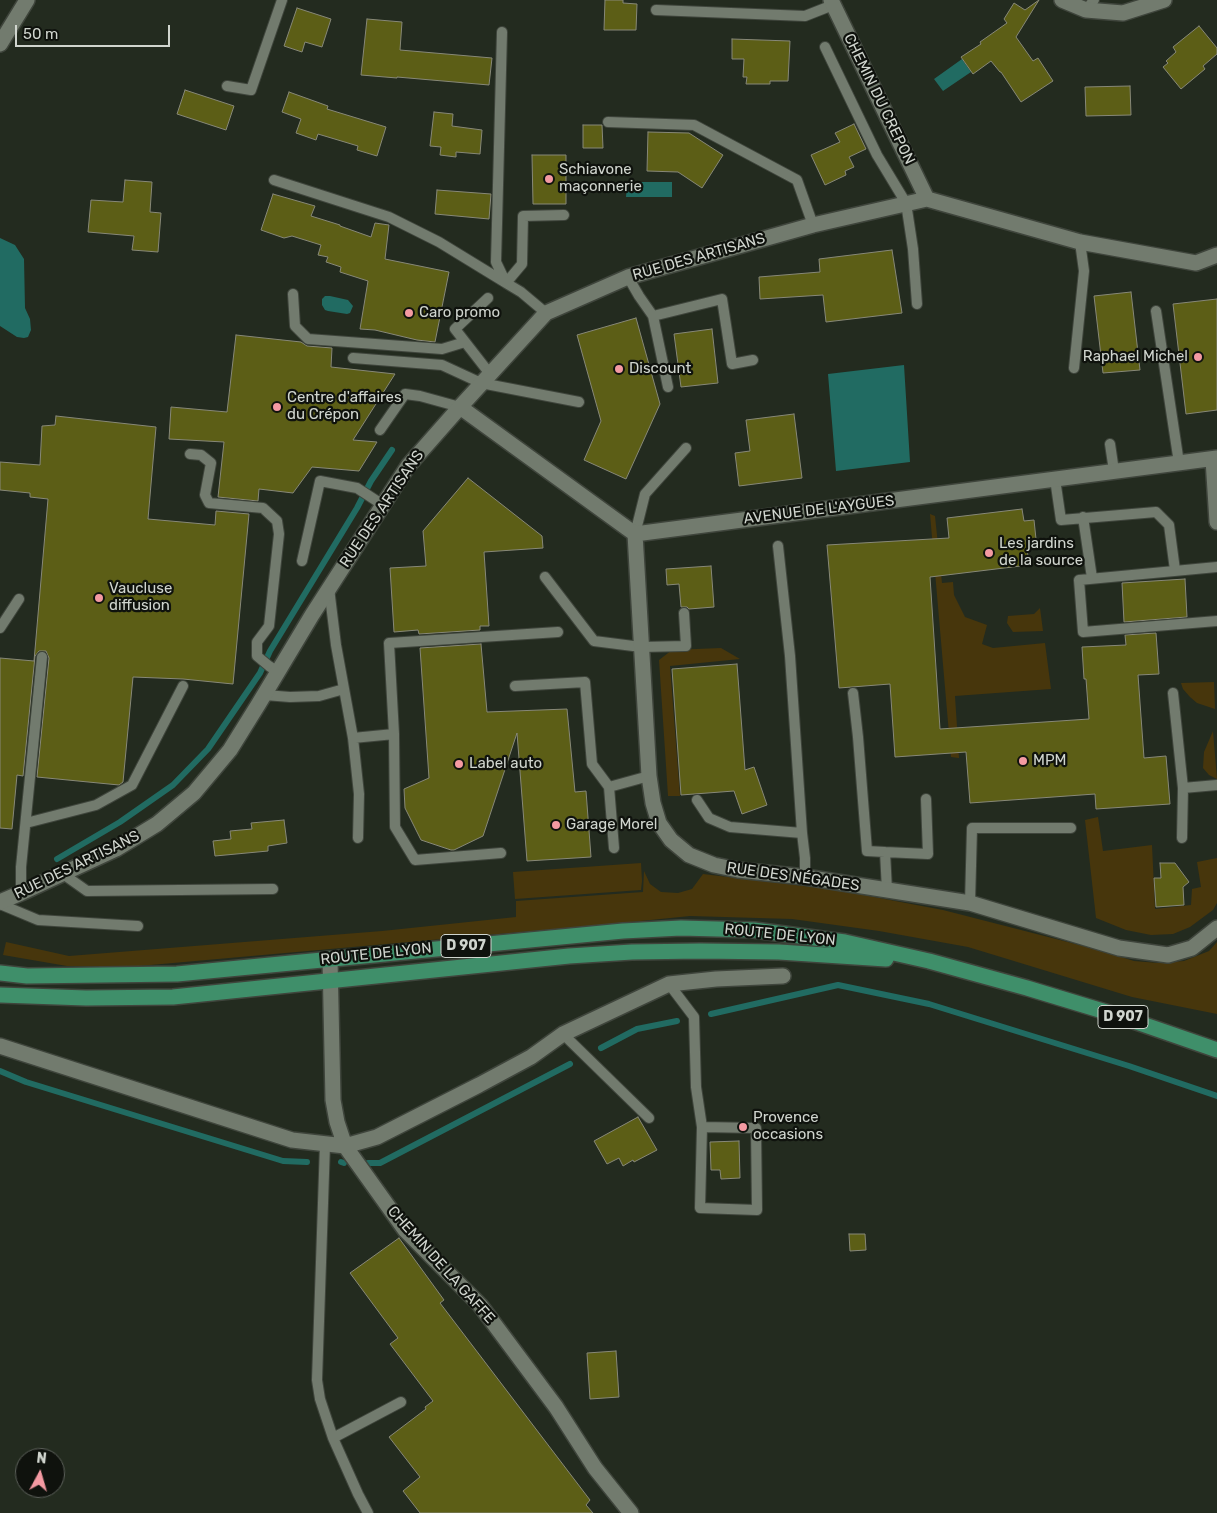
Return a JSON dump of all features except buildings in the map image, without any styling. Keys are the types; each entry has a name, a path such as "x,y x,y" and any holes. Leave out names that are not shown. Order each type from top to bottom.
{"main road":[{"name":"ROUTE DE LYON","path":"0,973 27,976 176,974 613,932 681,928 754,930 845,942 930,962 1027,988 1116,1015 1217,1050"},
{"name":"ROUTE DE LYON","path":"0,995 86,998 173,996 569,956 632,952 700,950 779,952 930,962"}],"street":[{"path":"0,44 27,0"},
{"path":"1062,0 1123,13 1164,0"},
{"name":"CHEMIN DU CREPON","path":"832,2 927,199"},
{"path":"927,199 1080,242 1196,263 1217,255"},
{"name":"RUE DES ARTISANS","path":"0,903 116,849 157,824 194,793 230,750 329,588 408,466 546,313 628,277 813,225 927,199"},
{"path":"460,407 635,534"},
{"path":"1215,458 1217,522"},
{"name":"AVENUE DE L'AYGUES","path":"635,534 1215,458"},
{"name":"RUE DES NÉGADES","path":"635,534 649,776 653,803 659,823 671,840 689,855 714,866 805,877 970,903 1118,948 1168,955 1192,948 1217,928"},
{"name":"CHEMIN DE LA GAFFE","path":"330,959 333,1100 337,1122 345,1146 405,1230 480,1305 556,1407 594,1468 631,1513"},
{"path":"0,1046 292,1140 345,1146 377,1137 479,1086 531,1057 563,1034 669,984 716,979 784,976"}],"lane":[{"path":"227,86 252,90 282,0"},
{"path":"656,10 805,16 832,2"},
{"path":"502,32 496,262 506,283"},
{"path":"825,47 877,155 906,204 913,249 917,304"},
{"path":"608,122 694,125 797,180 813,225"},
{"path":"274,180 389,217 439,242 521,292 546,313"},
{"path":"506,283 522,264 523,216 564,215"},
{"path":"1074,368 1084,271 1080,242"},
{"path":"628,277 653,316 668,387"},
{"path":"293,294 295,326 308,339 442,348 465,342"},
{"path":"486,379 465,342 455,329 488,298"},
{"path":"653,316 722,299 732,364 753,360"},
{"path":"1156,312 1179,463"},
{"path":"353,358 442,365 486,379 579,402"},
{"path":"380,430 405,394 420,396 460,407"},
{"path":"1110,444 1114,471"},
{"path":"635,534 645,494 686,448"},
{"path":"190,454 201,455 211,463 205,495 209,503 263,508 278,521 279,534 269,626 256,642 257,656 278,672"},
{"path":"1055,479 1061,520 1156,512 1169,525 1175,570"},
{"path":"302,560 320,481 357,488 383,505"},
{"path":"1083,517 1092,578"},
{"path":"778,546 790,656 805,877"},
{"path":"1217,567 1079,580 1084,632 1217,621"},
{"path":"545,577 594,641 641,647 686,646 684,613"},
{"path":"329,588 336,645 353,738 359,794 358,838"},
{"path":"0,628 19,599"},
{"path":"501,854 416,860 395,827 394,734 389,643 558,632"},
{"path":"21,893 21,867 42,657"},
{"path":"514,686 585,682 592,764 609,787 614,848"},
{"path":"26,823 96,805 132,785 183,686"},
{"path":"265,695 290,697 319,696 344,689"},
{"path":"853,693 867,851 928,854 926,799"},
{"path":"1173,693 1183,788 1182,838"},
{"path":"353,738 394,734"},
{"path":"609,787 649,776"},
{"path":"1183,788 1217,785"},
{"path":"697,800 709,818 730,827 802,833"},
{"path":"970,903 972,828 1071,828"},
{"path":"885,852 887,890"},
{"path":"63,874 87,891 273,889"},
{"path":"0,903 38,920 138,926"},
{"path":"669,984 694,1017 696,1087 702,1127 700,1208 757,1210 756,1128 702,1127"},
{"path":"563,1034 649,1118"},
{"path":"325,1144 317,1380 320,1399 333,1438 368,1513"},
{"path":"333,1438 401,1402"}],"shaded area":[{"path":"930,514 935,516 942,583 953,582 954,595 965,617 987,625 982,644 993,648 1045,643 1051,689 955,696 959,758 951,757"},
{"path":"1040,608 1043,631 1013,632 1007,623 1008,616 1034,614"},
{"path":"721,648 740,659 670,666 680,796 668,796 659,660 672,650"},
{"path":"1214,682 1215,709 1197,703 1183,689 1181,683"},
{"path":"1213,731 1217,779 1209,775 1203,768 1204,752"},
{"path":"1098,817 1103,851 1152,845 1155,909 1191,905 1192,889 1201,887 1197,862 1217,858 1217,903 1213,910 1190,927 1173,934 1151,935 1126,930 1096,918 1085,820"},
{"path":"641,863 641,890 515,899 513,872"},
{"path":"644,871 650,884 661,892 678,893 692,889 703,874 837,890 943,910 1095,949 1134,961 1158,963 1184,961 1209,951 1217,942 1217,1014 1132,997 968,947 879,931 792,919 690,916 128,967 67,966 3,955 6,942 69,956 382,931 516,917 516,901 643,892"}],"water":[{"path":"962,59 971,72 943,91 934,79"},
{"path":"627,182 672,182 672,197 626,197"},
{"path":"0,238 15,245 24,259 25,308 30,319 31,330 28,337 17,337 0,326"},
{"path":"325,296 348,300 353,306 350,313 325,310 322,305 322,299"},
{"path":"904,365 910,462 836,471 828,374"}],"waterway":[{"path":"57,859 120,822 173,785 208,749 260,673 270,651 357,508 371,481 392,450"},
{"path":"711,1014 838,985 929,1004 1129,1066 1217,1096"},
{"path":"601,1048 637,1029 677,1021"},
{"path":"368,1163 380,1163 570,1064"},
{"path":"0,1071 26,1082 283,1161 307,1162"}],"place":[{"name":"Schiavone maçonnerie","path":"549,179"},
{"name":"Caro promo","path":"409,313"},
{"name":"Raphael Michel","path":"1198,357"},
{"name":"Discount","path":"619,369"},
{"name":"Centre d'affaires du Crépon","path":"277,407"},
{"name":"Les jardins de la source","path":"989,553"},
{"name":"Vaucluse diffusion","path":"99,598"},
{"name":"MPM","path":"1023,761"},
{"name":"Label auto","path":"459,764"},
{"name":"Garage Morel","path":"556,825"},
{"name":"Provence occasions","path":"743,1127"}]}
